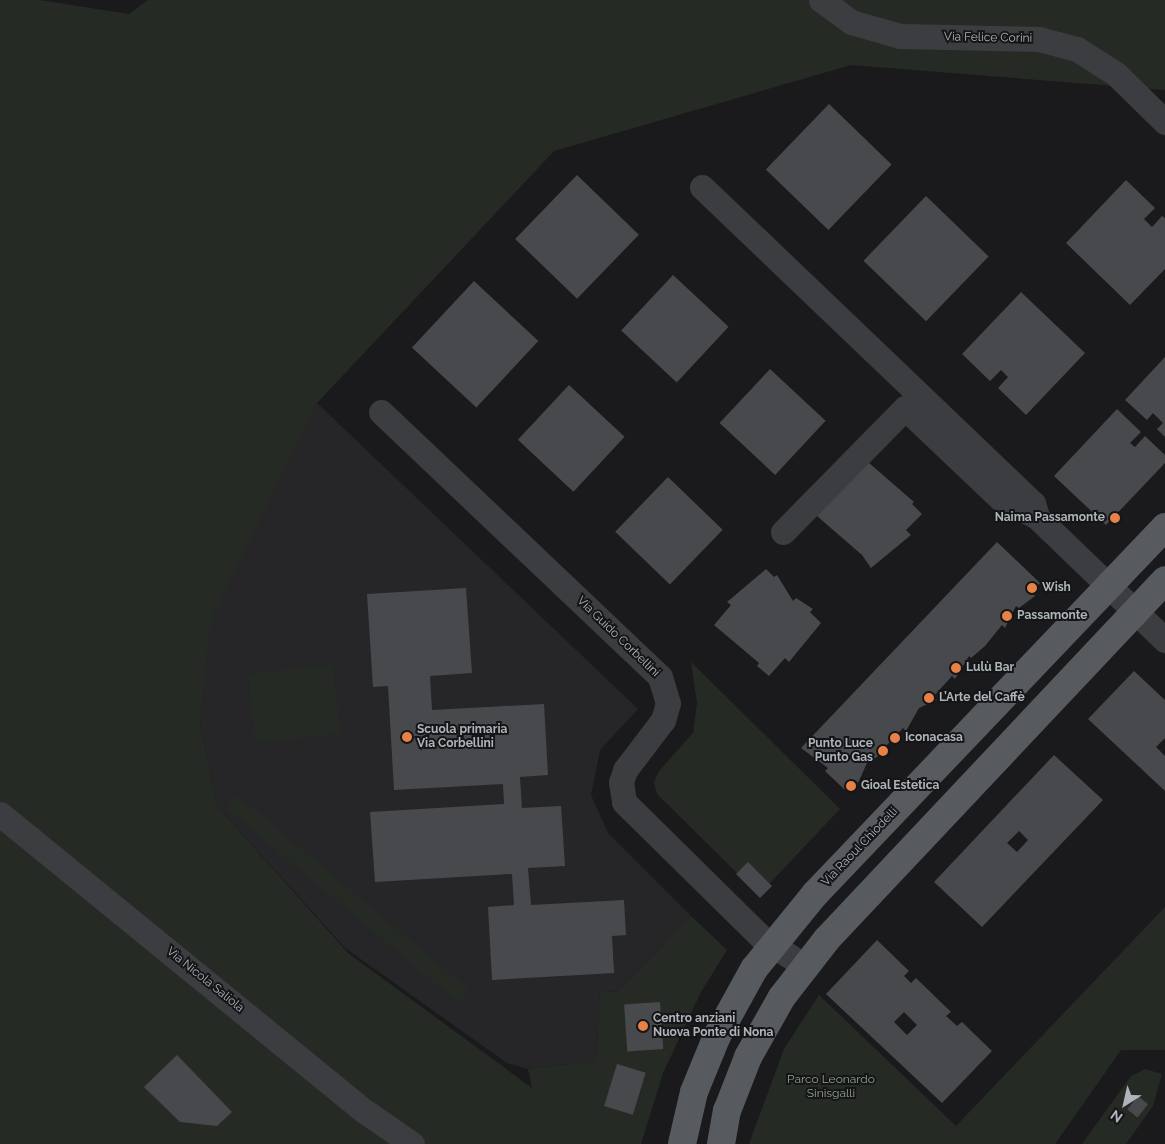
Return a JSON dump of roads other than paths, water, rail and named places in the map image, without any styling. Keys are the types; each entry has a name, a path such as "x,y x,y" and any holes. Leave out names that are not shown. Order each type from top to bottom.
{"main road":[{"name":"Via Raoul Chiodelli","path":"682,1144 694,1092 717,1036 754,969 815,894 1165,527"},
{"path":"721,1144 728,1111 748,1057 782,998 806,967 842,923 1165,580"}],"street":[{"name":"Via Felice Corini","path":"821,0 851,22 900,36 1039,39 1077,49 1116,74 1165,122"},
{"path":"702,187 1033,503 1037,517"},
{"path":"783,532 905,408 1000,498 1037,517 1165,640"},
{"name":"Via Guido Corbellini","path":"381,412 660,677 668,702 662,720 625,770 621,782 624,802 773,946 806,967"},
{"name":"Via Nicola Saliola","path":"0,814 366,1112 412,1144"}],"place":[{"name":"Naima Passamonte","path":"1115,518"},
{"name":"Wish","path":"1032,588"},
{"name":"Passamonte","path":"1007,616"},
{"name":"Lulù Bar","path":"956,668"},
{"name":"L’Arte del Caffè","path":"929,698"},
{"name":"Scuola primaria Via Corbellini","path":"407,737"},
{"name":"Iconacasa","path":"895,738"},
{"name":"Punto Luce Punto Gas","path":"883,751"},
{"name":"Gioal Estetica","path":"851,786"},
{"name":"Centro anziani Nuova Ponte di Nona","path":"643,1026"}],"park label":[{"name":"Parco Leonardo Sinisgalli","path":"831,1087"}]}
